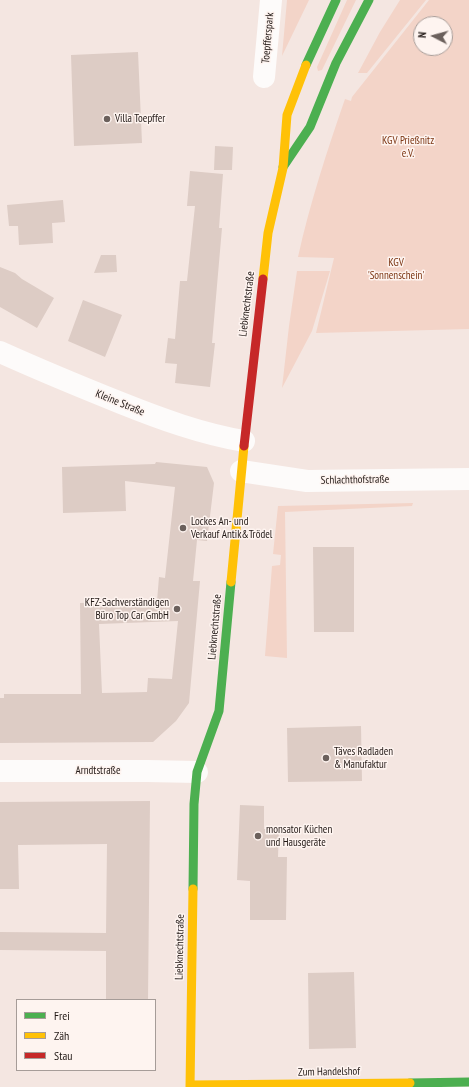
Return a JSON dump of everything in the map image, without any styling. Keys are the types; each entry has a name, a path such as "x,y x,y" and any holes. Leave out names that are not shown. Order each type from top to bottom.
{"main road":[{"name":"Liebknechtstraße","path":"190,1086 193,826 197,772 219,711 244,441 268,232 283,168 287,115 307,61 336,0"},
{"name":"Liebknechtstraße","path":"283,168 310,127 336,63 369,0"},
{"name":"Zum Handelshof","path":"190,1086 469,1082"}],"street":[{"name":"Toepfferspark","path":"264,77 271,0"},
{"name":"Kleine Straße","path":"0,352 154,416 221,437 244,441"},
{"name":"Schlachthofstraße","path":"241,471 307,481 469,479"},
{"name":"Arndtstraße","path":"0,771 197,772"}],"green space":[{"path":"287,0 309,0 282,56"},
{"path":"347,0 356,0 322,70 318,71 317,67"},
{"path":"400,0 426,0 367,73 358,73 380,32"},
{"path":"429,0 469,0 469,329 316,333 334,258 298,257 313,197 338,119 345,99 351,101 352,97 413,20 413,56 453,56 453,16 416,16"},
{"path":"297,271 330,271 312,331 282,388 289,326"},
{"path":"413,503 412,506 285,512 287,658 265,656 272,566 280,565 281,555 273,554 278,506"}],"building":[{"name":"Villa Toepffer","path":"138,52 142,143 74,146 71,55"},
{"path":"215,146 233,147 232,170 214,170"},
{"path":"190,171 223,174 219,228 222,228 212,343 215,343 210,387 175,383 177,364 165,363 168,338 175,339 180,281 187,281 195,206 187,206"},
{"path":"63,200 65,222 52,223 53,243 19,245 18,226 9,226 7,205"},
{"path":"101,255 116,255 117,272 94,273"},
{"path":"0,267 15,273 22,279 54,298 37,328 0,307"},
{"path":"83,300 122,315 105,357 68,341"},
{"path":"156,462 207,467 214,483 207,541 197,540 193,581 200,581 189,703 176,721 153,742 0,743 0,698 4,698 4,694 81,694 80,603 157,601 159,577 165,578 175,487 125,481 126,511 63,513 62,467 155,464","holes":["178,621 172,679 148,678 147,692 102,693 99,624"]},
{"path":"313,547 354,547 354,632 314,632"},
{"path":"361,726 362,781 288,782 287,728"},
{"path":"150,801 148,999 106,999 106,951 0,950 0,932 106,933 107,844 18,845 19,889 0,889 0,802"},
{"path":"240,805 264,806 264,829 279,829 278,857 287,857 286,920 250,920 250,881 237,880"},
{"path":"354,972 356,1048 309,1049 308,973"}],"traffic: fast":[{"path":"306,65 336,0"},
{"path":"283,167 310,127 336,63 369,0"},
{"path":"193,889 194,804 197,772 219,711 231,582"},
{"path":"410,1083 469,1082"}],"traffic: slow":[{"path":"263,279 268,233 283,168 287,115 306,65"},
{"path":"231,582 244,446"},
{"path":"190,1087 193,889"},
{"path":"190,1085 410,1083"}],"traffic: jam":[{"path":"244,446 263,279"}],"place":[{"name":"Villa Toepffer","path":"107,119"},
{"name":"Lockes An- und Verkauf Antik&Trödel","path":"183,528"},
{"name":"KFZ-Sachverständigen Büro Top Car GmbH","path":"177,609"},
{"name":"Täves Radladen & Manufaktur","path":"326,758"},
{"name":"monsator Küchen und Hausgeräte","path":"258,836"}],"park label":[{"name":"KGV Prießnitz e.V.","path":"408,147"},
{"name":"KGV 'Sonnenschein'","path":"396,269"}]}
